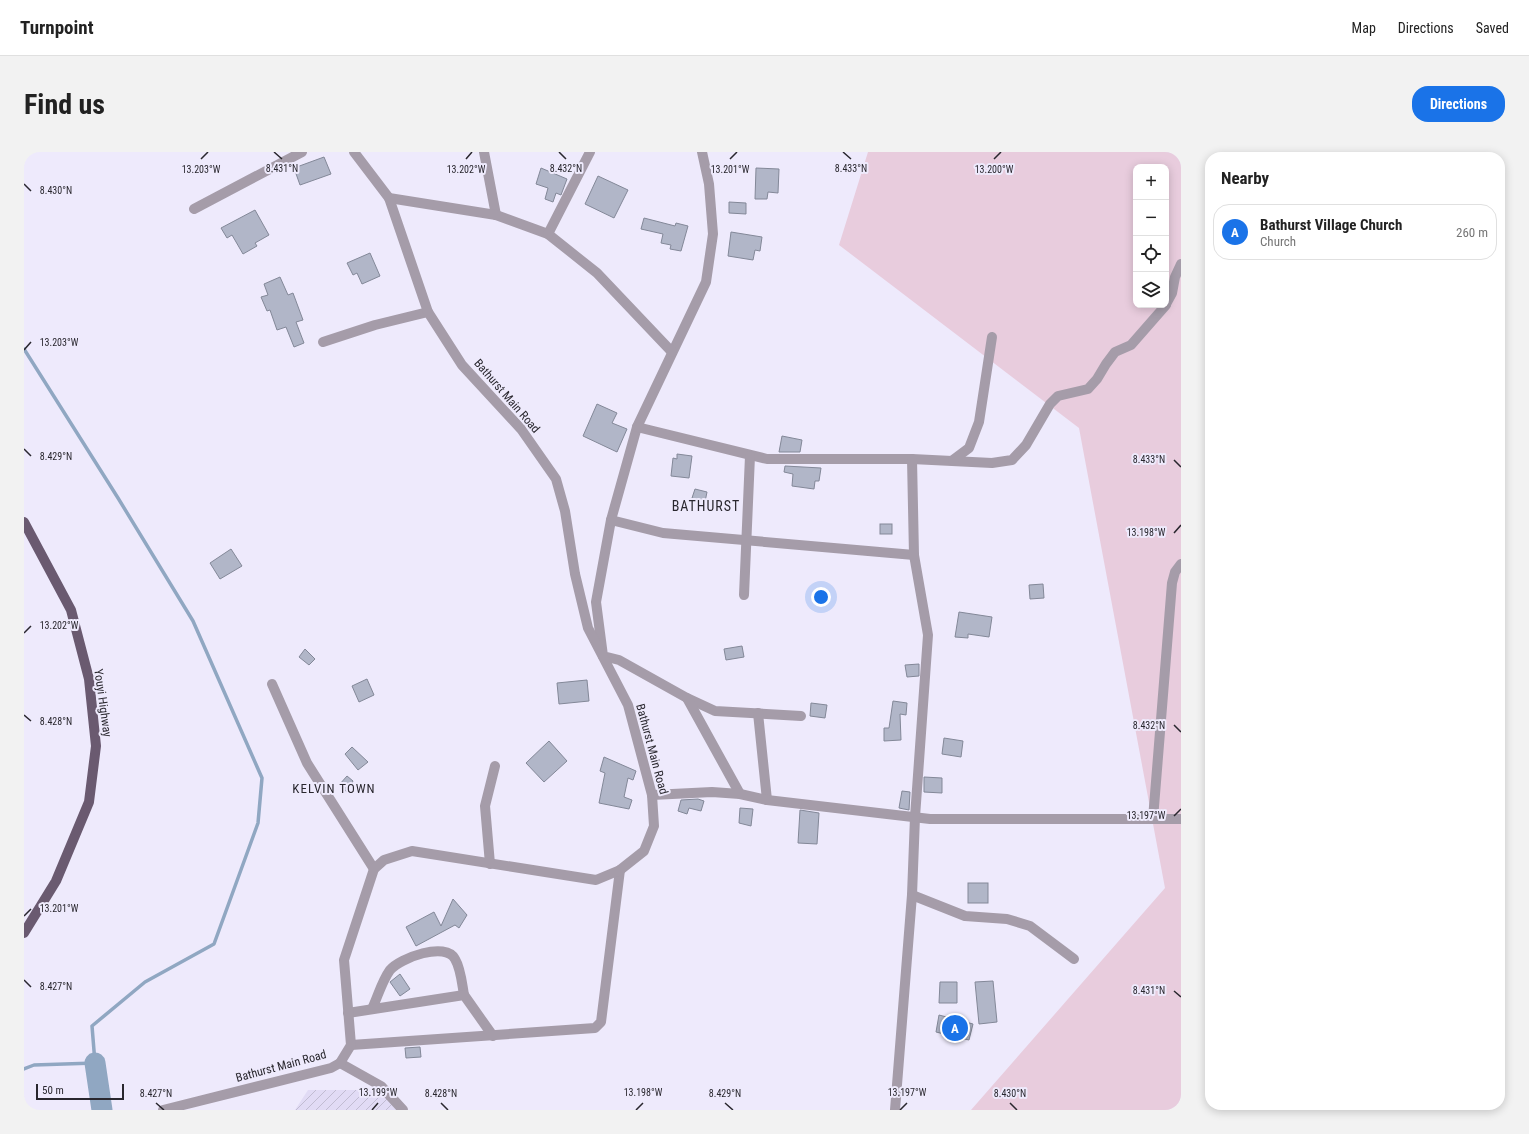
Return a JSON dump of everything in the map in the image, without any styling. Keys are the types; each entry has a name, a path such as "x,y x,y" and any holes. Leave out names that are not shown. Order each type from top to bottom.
{"main road":[{"name":"Youyi Highway","path":"24,522 71,610 88,679 96,746 89,802 56,881 24,933"}],"street":[{"path":"194,208 302,152"},
{"name":"Bathurst Main Road","path":"354,152 389,198 428,312 462,365 521,429 556,479 565,511 575,574 588,628 628,705 652,795 654,826 644,851 620,870 596,880 412,852 384,860 374,869"},
{"path":"484,152 496,215"},
{"path":"548,234 590,152"},
{"path":"702,152 709,184 713,234 706,282 637,427 612,520 596,602 603,656 620,660 687,698 715,711 801,716"},
{"path":"389,198 496,215 548,234 597,273 672,352"},
{"path":"1169,299 1172,293 1175,277 1181,264"},
{"path":"637,427 767,459 912,459 992,463 1012,460 1026,445 1050,404 1058,396 1088,388 1097,379 1115,352 1131,345 1163,308"},
{"path":"323,342 375,325 428,312"},
{"path":"952,460 969,448 979,422 992,337"},
{"path":"744,595 750,456"},
{"path":"894,1110 912,895 915,817 928,635 914,555 912,459"},
{"path":"612,520 663,533 914,555"},
{"path":"1153,819 1172,583 1175,572 1181,564"},
{"path":"272,684 307,763 374,869 344,960 351,1045 595,1028 601,1022 620,870"},
{"path":"687,698 740,794"},
{"path":"758,713 767,800"},
{"path":"490,864 485,806 495,766"},
{"path":"652,795 712,792 740,794 767,800 930,819 1181,819"},
{"path":"912,895 965,916 1007,919 1030,926 1074,959"},
{"path":"372,1009 391,969 402,961 435,950 446,951 455,958 464,995 493,1036"},
{"path":"348,1013 464,995"},
{"name":"Bathurst Main Road","path":"163,1110 331,1068 340,1063 351,1045"},
{"path":"340,1063 382,1086 403,1110"}],"shaded area":[{"path":"868,152 1181,152 1181,1110 971,1110 1165,888 1079,428 839,245"},
{"path":"308,1090 379,1090 397,1110 295,1110"}],"building":[{"path":"324,157 331,174 300,185 294,168"},
{"path":"541,168 567,179 561,195 556,193 553,202 545,199 548,188 536,184"},
{"path":"756,168 779,169 778,193 768,192 767,199 755,199"},
{"path":"598,176 628,190 614,218 585,204"},
{"path":"729,202 746,203 746,214 729,213"},
{"path":"255,210 269,235 255,243 257,246 243,254 232,235 227,238 221,228"},
{"path":"644,218 675,226 676,223 688,226 681,251 670,249 671,245 661,243 663,234 641,229"},
{"path":"731,232 762,237 760,251 755,250 753,260 728,256"},
{"path":"370,253 380,276 362,284 357,273 353,275 347,263"},
{"path":"280,277 288,295 293,293 303,320 296,322 304,343 294,347 286,327 277,330 270,310 267,311 261,297 268,295 264,284"},
{"path":"597,404 617,413 612,423 627,429 617,452 583,436"},
{"path":"782,436 802,440 800,452 779,452"},
{"path":"677,454 692,456 689,478 671,476 673,458 677,459"},
{"path":"785,466 821,468 819,481 815,481 814,489 792,486 793,474 784,472"},
{"path":"695,489 707,492 705,502 692,498"},
{"path":"880,524 892,524 892,534 880,534"},
{"path":"231,549 242,566 220,579 210,563"},
{"path":"1043,584 1044,598 1030,599 1029,585"},
{"path":"959,612 992,617 989,637 968,634 968,638 955,637"},
{"path":"742,646 744,657 726,660 724,649"},
{"path":"305,649 315,659 309,665 299,657"},
{"path":"919,664 919,676 907,677 905,665"},
{"path":"367,679 374,695 359,702 352,686"},
{"path":"587,680 589,701 559,704 557,683"},
{"path":"893,701 907,703 906,715 900,714 901,740 884,741 884,728 889,728"},
{"path":"811,703 827,705 825,718 810,716"},
{"path":"944,738 963,741 961,757 942,754"},
{"path":"549,741 567,761 544,782 526,763"},
{"path":"352,747 368,762 358,770 345,754"},
{"path":"604,757 636,771 633,780 628,778 624,797 632,800 629,809 599,803 605,773 600,771"},
{"path":"347,776 353,781 347,792 339,785"},
{"path":"924,777 942,778 942,793 924,792"},
{"path":"902,791 910,792 909,810 899,808"},
{"path":"698,799 704,801 701,811 689,808 687,814 678,811 681,800"},
{"path":"740,808 753,809 751,826 739,823"},
{"path":"800,810 819,813 817,844 798,843"},
{"path":"968,883 988,883 988,903 968,903"},
{"path":"453,899 467,915 459,928 455,925 416,946 406,927 434,912 441,926"},
{"path":"400,974 410,989 400,996 390,982"},
{"path":"993,981 997,1022 979,1024 975,982"},
{"path":"940,982 957,982 957,1003 939,1003"},
{"path":"939,1015 973,1024 969,1040 936,1032"},
{"path":"420,1047 421,1057 406,1058 405,1048"}],"waterway":[{"path":"24,349 118,498 193,621 262,778 258,823 214,944 145,982 92,1026 95,1063 34,1065 24,1069"},
{"path":"95,1063 102,1110"}],"place":[{"name":"Bathurst Village Church","path":"955,1028"}],"district":[{"name":"BATHURST","path":"706,506"},
{"name":"KELVIN TOWN","path":"334,788"}]}
